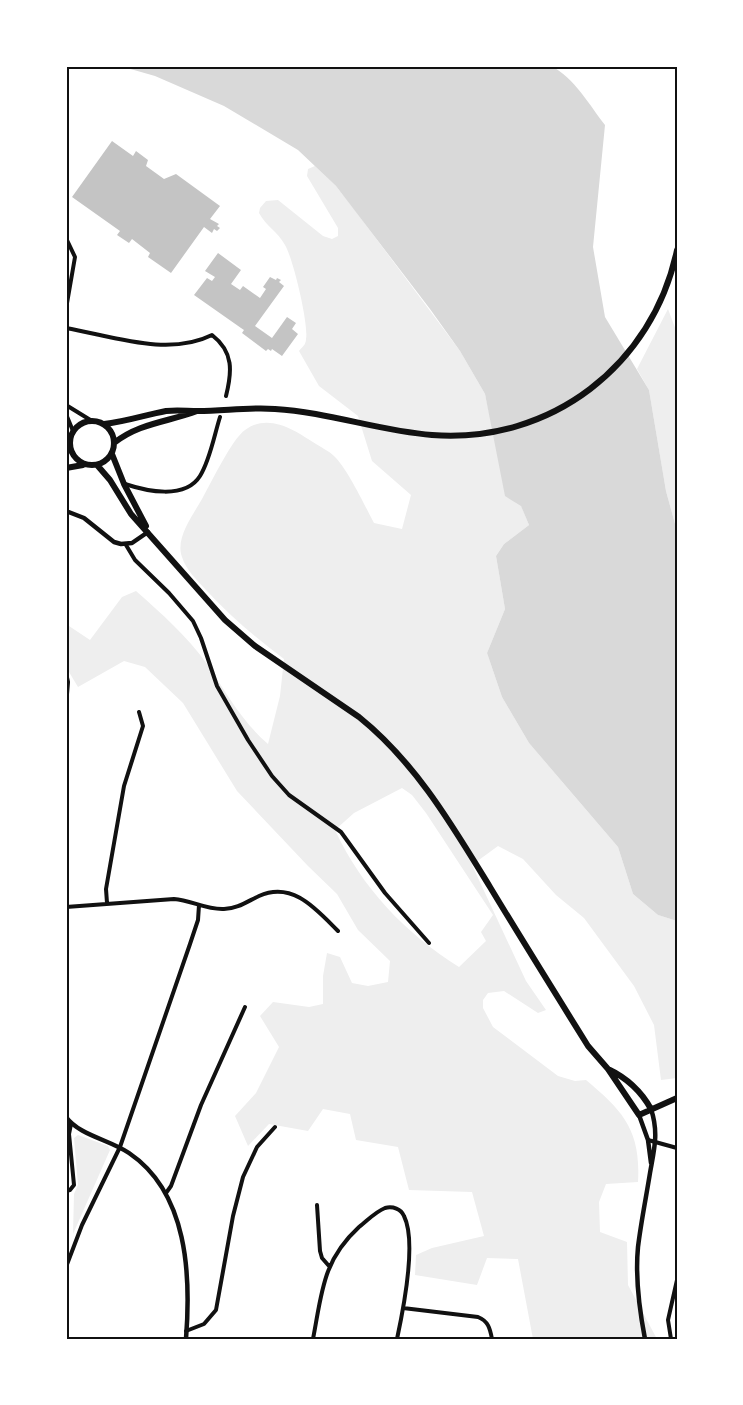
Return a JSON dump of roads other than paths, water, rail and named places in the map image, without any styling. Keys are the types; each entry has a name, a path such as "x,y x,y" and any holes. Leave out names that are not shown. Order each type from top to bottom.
{"main road":[{"path":"84,464 71,453 70,435 81,424 92,421 104,424 183,409 197,411 252,408 288,410 385,429 432,435 475,435 506,429 555,411 586,393 611,371 639,338 657,310 677,250"},
{"path":"114,443 131,431 197,411"},
{"path":"104,424 112,432 114,443 112,454 148,532"},
{"path":"66,468 84,464 96,465 105,461 112,454"},
{"path":"96,465 110,480 131,514 210,604 239,633 274,660 360,717 402,757 454,828 588,1047 608,1069 639,1115 677,1098"},
{"path":"608,1069 639,1091 651,1109"}],"street":[{"path":"66,238 75,257 66,309"},
{"path":"66,328 173,346 198,342 212,335 225,347 228,354 229,379 226,396"},
{"path":"66,405 92,421"},
{"path":"66,414 70,435"},
{"path":"124,484 157,491 181,489 193,484 204,468 220,417"},
{"path":"66,511 84,518 114,542 126,545 148,532"},
{"path":"126,545 135,560 169,593 193,621 217,686 272,776 290,795 341,832 385,893 429,943"},
{"path":"66,672 68,682 66,706"},
{"path":"107,903 106,889 124,786 143,726 139,712"},
{"path":"66,907 174,899 225,909 270,892 284,891 307,902 338,931"},
{"path":"66,1268 82,1225 120,1148 198,920 199,905"},
{"path":"166,1193 171,1186 188,1137 245,1007"},
{"path":"645,1339 639,1305 637,1267 640,1230 657,1142 656,1126 651,1109"},
{"path":"639,1115 648,1140 651,1166"},
{"path":"66,1117 71,1124 120,1148 148,1169 166,1193 174,1212 182,1244 186,1277 186,1339"},
{"path":"66,1191 74,1185 69,1134 71,1124"},
{"path":"186,1331 204,1324 216,1310 233,1216 243,1176 257,1147 275,1127"},
{"path":"648,1140 677,1148"},
{"path":"317,1205 320,1251 322,1258 329,1266"},
{"path":"313,1339 329,1266 344,1243 384,1208 398,1209 405,1219 408,1239 408,1269 398,1339"},
{"path":"671,1339 668,1320 677,1280"},
{"path":"403,1308 478,1317 489,1325 492,1339"}]}
